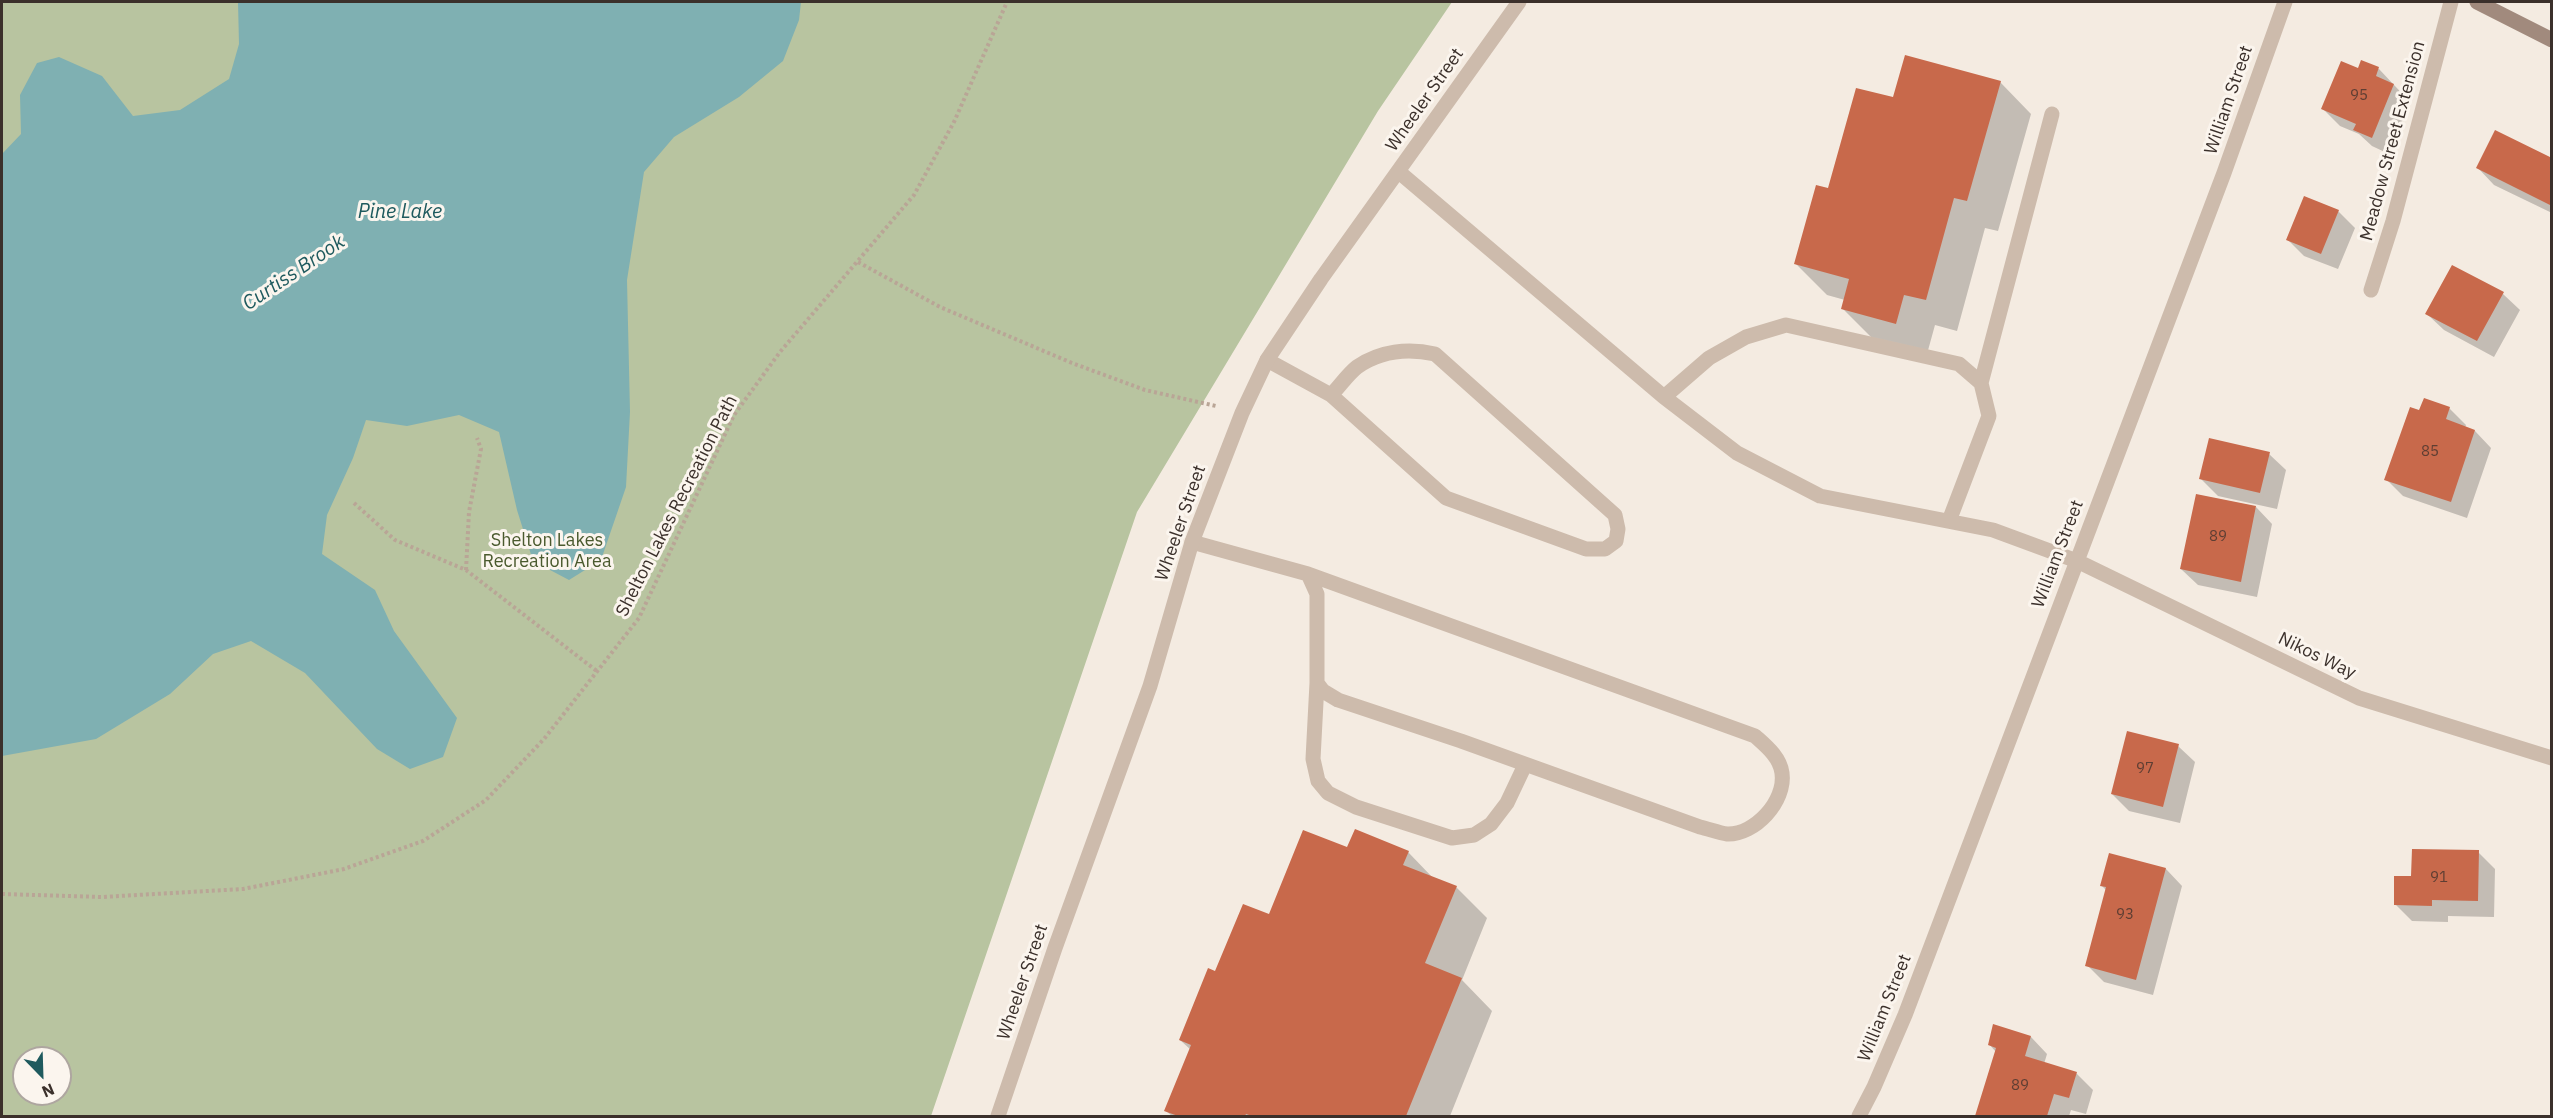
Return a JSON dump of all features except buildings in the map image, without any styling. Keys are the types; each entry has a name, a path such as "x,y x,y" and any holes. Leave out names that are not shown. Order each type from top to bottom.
{"street":[{"name":"Wheeler Street","path":"998,1116 1055,948 1150,686 1192,542 1242,414 1267,360 1321,279 1519,2"},
{"name":"William Street","path":"1859,1116 1905,1015 2224,173 2285,2"},
{"name":"Meadow Street Extension","path":"2371,290 2393,221 2451,2"},
{"path":"2477,2 2552,40"},
{"path":"1949,521 1989,416 1981,383 2052,114"},
{"name":"Nikos Way","path":"1399,172 1664,397 1737,453 1820,496 1993,530 2076,561 2359,698 2552,758"},
{"path":"1664,397 1709,358 1746,337 1786,326 1959,364 1981,383"},
{"path":"1267,360 1331,395 1446,498 1586,549 1605,549 1616,541 1618,529 1615,515 1434,354 1414,350 1390,353 1357,368 1331,395"},
{"path":"1192,542 1308,574 1755,736 1778,761 1782,774 1781,789 1765,816 1748,829 1728,834 1700,827 1338,700 1323,691 1317,683"},
{"path":"1308,574 1317,594 1317,683 1313,759 1318,781 1328,794 1356,807 1452,838 1474,835 1491,824 1508,803 1525,765"}],"path":[{"name":"Shelton Lakes Recreation Path","path":"2,894 102,897 243,889 344,868 423,841 486,800 544,739 639,618 734,416 780,352 914,195 954,122 1007,2"},
{"path":"858,262 940,307 1072,363 1144,390 1193,399 1242,414"},
{"path":"466,570 469,512 481,449 477,438"},
{"path":"354,503 396,540 466,570 598,672"}],"green space":[{"name":"Shelton Lakes Recreation Area","path":"2,2 1452,2 1378,111 1137,512 931,1116 2,1116"}],"water":[{"name":"Pine Lake","path":"238,2 801,2 799,20 783,61 739,97 674,137 644,172 627,280 630,412 626,487 601,560 569,580 533,561 517,510 499,432 459,415 407,426 366,420 353,458 327,515 322,554 375,590 394,631 457,718 443,757 410,769 377,749 305,673 251,641 213,654 170,694 96,739 2,756 2,154 21,134 20,95 37,63 59,57 102,76 133,116 180,110 229,79 239,44"}],"water label":[{"name":"Curtiss Brook","path":"294,273"}]}
